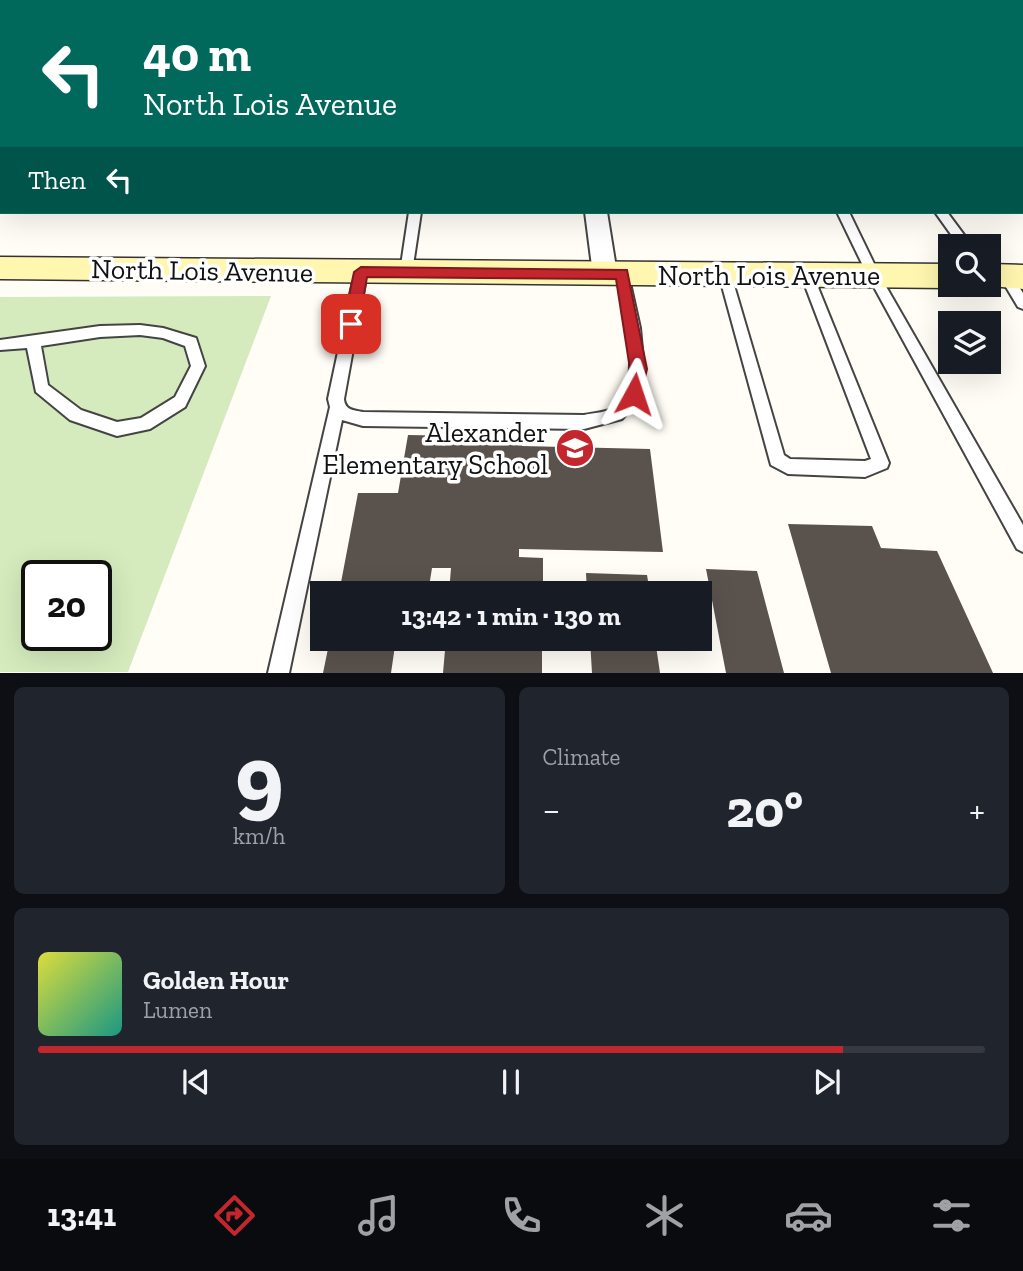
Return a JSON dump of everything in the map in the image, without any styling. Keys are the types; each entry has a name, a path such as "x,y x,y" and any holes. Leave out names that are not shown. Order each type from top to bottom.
{"street":[{"path":"597,214 614,274"},
{"name":"North Lois Avenue","path":"0,268 938,276"}],"lane":[{"path":"406,272 415,214"},
{"path":"844,214 874,276 1023,543"},
{"path":"942,214 957,234"},
{"path":"278,673 337,408 361,272"},
{"path":"337,408 342,414 363,419 584,422 618,414 634,394 639,369 614,274"},
{"path":"724,275 777,460 788,466 865,469 881,463 807,275"},
{"path":"0,345 33,344 115,331 159,332 191,342 198,366 180,402 144,425 117,429 76,415 41,388 33,344"}],"green space":[{"path":"271,296 128,672 0,672 0,297"}],"building":[{"path":"408,435 522,437 522,446 650,449 663,552 519,549 519,557 543,558 543,581 450,581 451,568 432,568 430,581 341,581 358,493 398,493"},
{"path":"788,524 872,526 881,548 937,551 993,673 831,673"},
{"path":"706,569 757,571 784,673 726,673 712,600 712,581 708,581"},
{"path":"586,573 647,575 648,581 586,581"},
{"path":"328,651 394,651 391,673 323,673"},
{"path":"445,651 542,651 542,673 443,673"},
{"path":"591,651 657,651 660,673 592,673"}],"place":[{"name":"Alexander Elementary School","path":"575,448"}],"route":[{"path":"351,324 361,272 622,274 639,369 634,394"}]}
